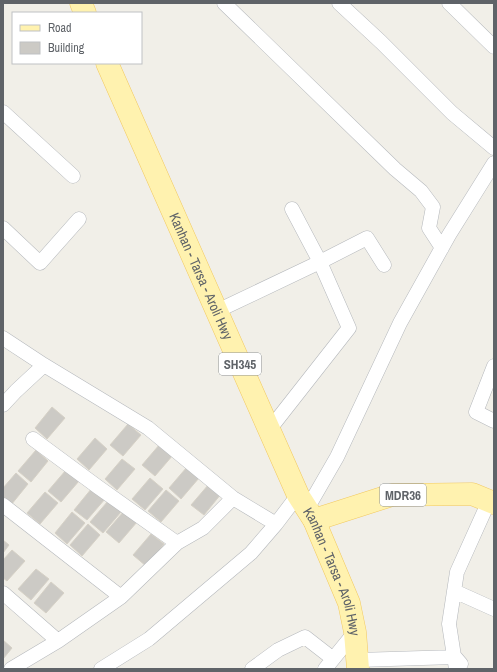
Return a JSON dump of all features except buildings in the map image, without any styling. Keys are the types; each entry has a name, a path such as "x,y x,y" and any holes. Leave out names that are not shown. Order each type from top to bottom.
{"main road":[{"name":"Kanhan - Tarsa - Aroli Hwy","path":"107,64 269,430 349,603 355,632 358,665"},
{"name":"MDR36","path":"306,508 392,495 472,494 492,502"}],"street":[{"path":"224,3 395,169 421,191 433,207 429,228 442,248"},
{"path":"339,3 381,42 452,113 494,148"},
{"path":"449,3 494,47"},
{"path":"3,112 73,176"},
{"path":"100,669 149,639 251,553 276,524 306,508 337,457 400,323 442,248 494,163"},
{"path":"269,430 349,328 320,262 292,209"},
{"path":"3,228 40,264 79,219"},
{"path":"217,311 367,238 384,265"},
{"path":"3,338 44,365 148,428 233,498 276,524"},
{"path":"3,405 44,365"},
{"path":"494,366 476,412 494,421"},
{"path":"33,439 98,488 177,543"},
{"path":"11,669 58,642 121,597 177,543 203,528 233,498"},
{"path":"456,663 449,624 457,572 492,502"},
{"path":"3,505 121,597"},
{"path":"454,591 494,609"},
{"path":"3,593 58,642"},
{"path":"252,669 278,650 305,637 326,666 355,632"},
{"path":"358,665 456,663 466,669"}]}
